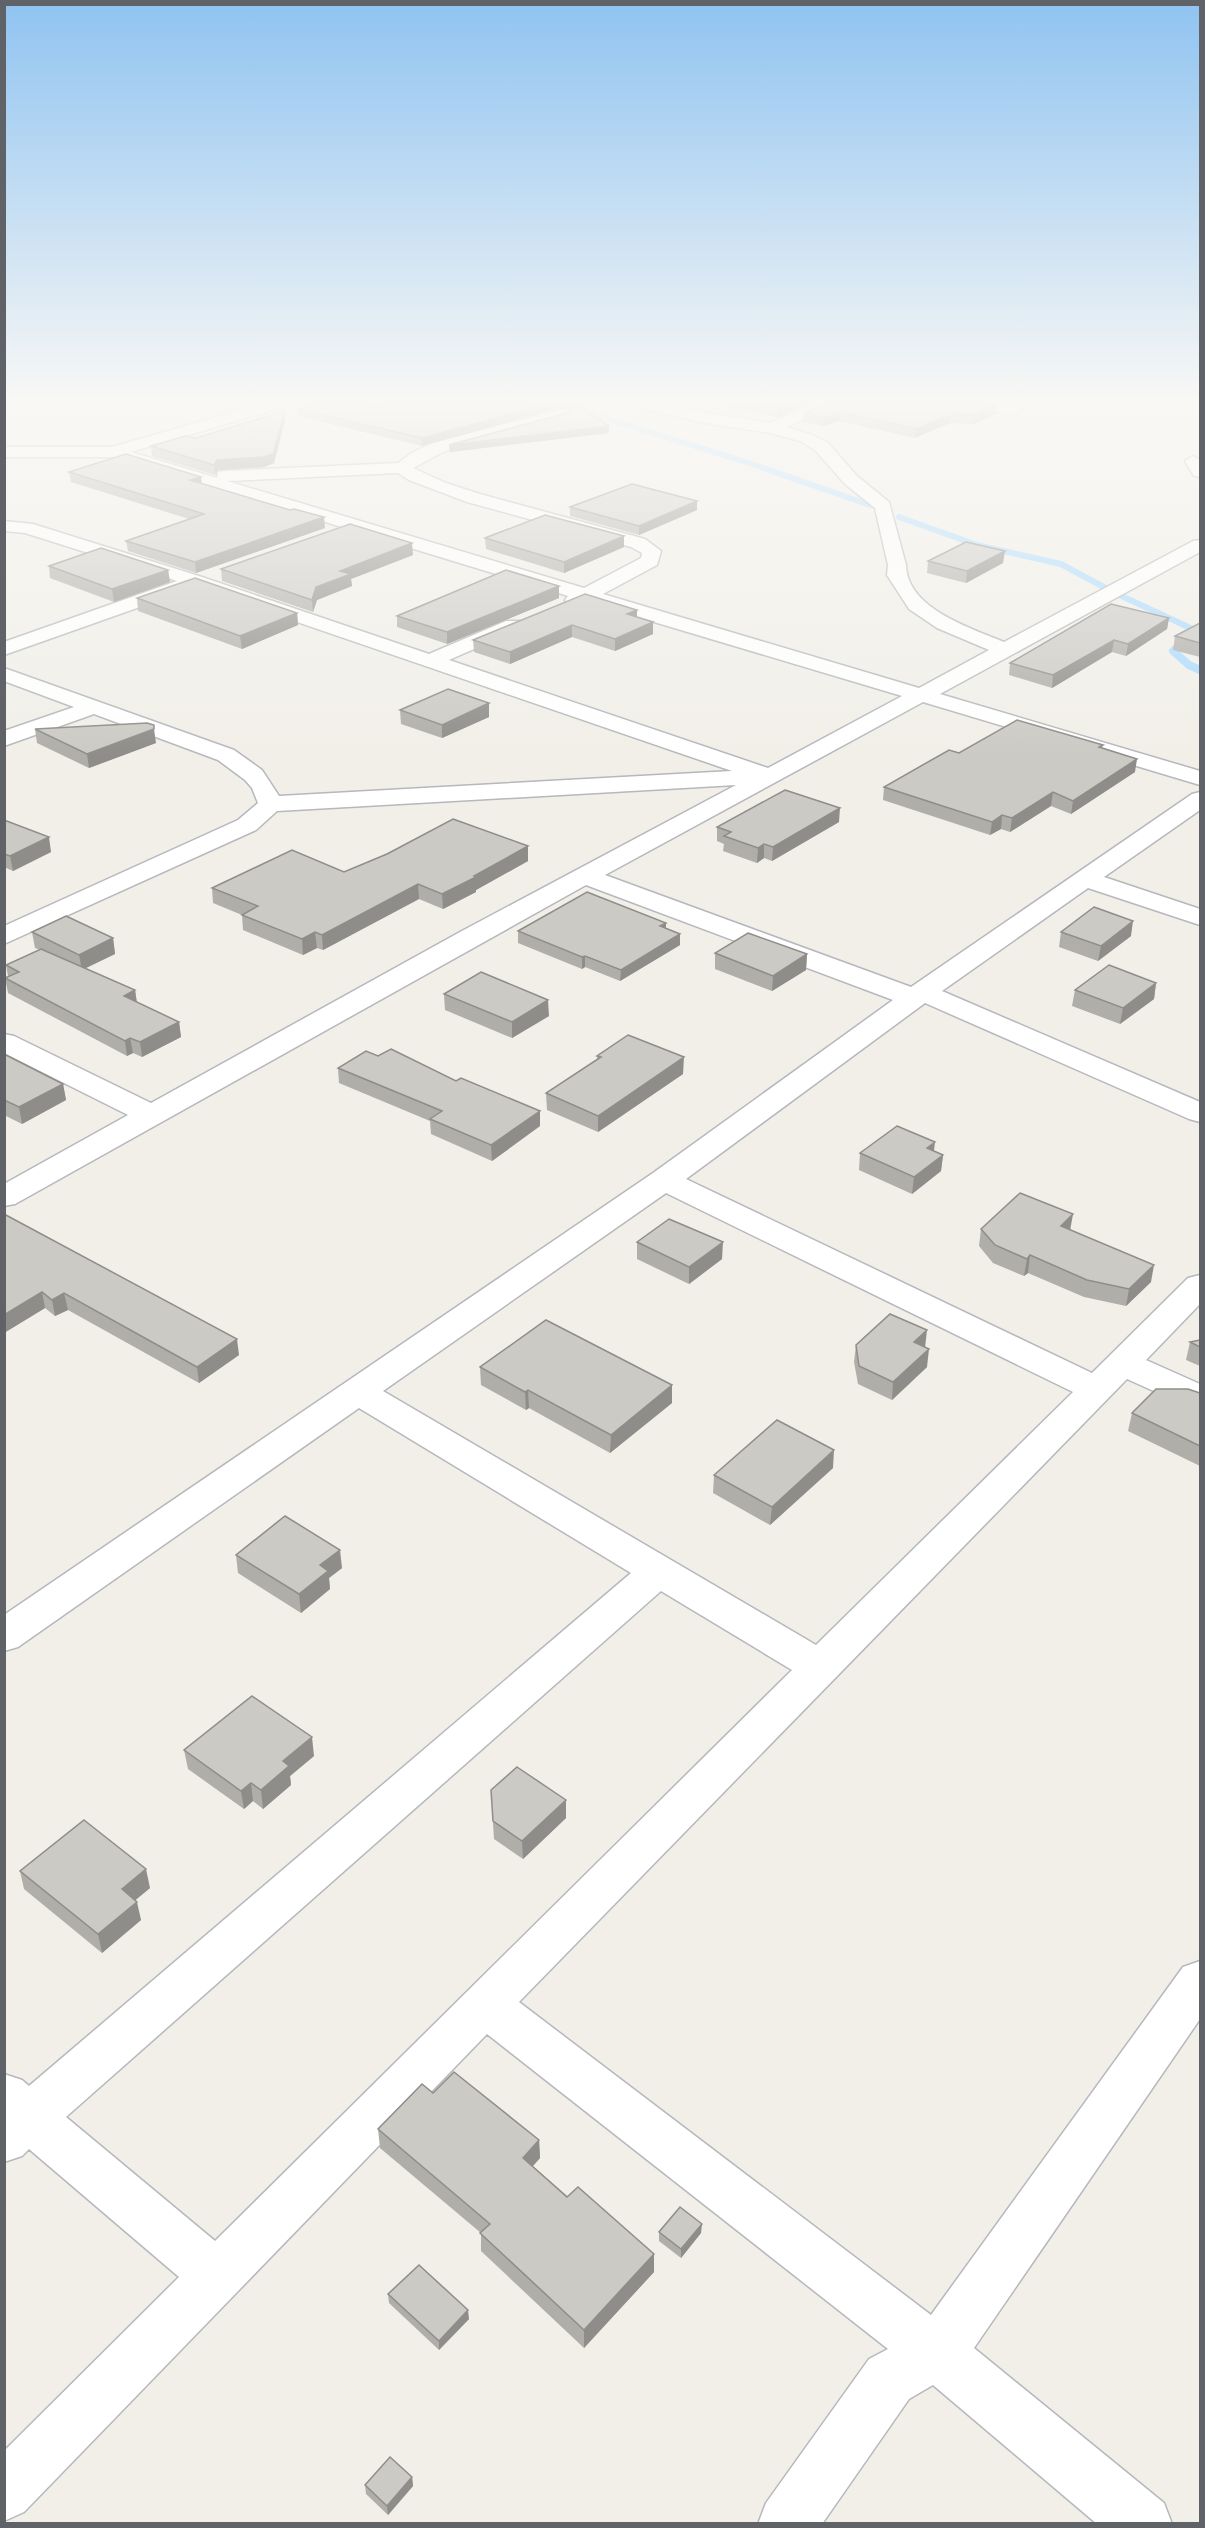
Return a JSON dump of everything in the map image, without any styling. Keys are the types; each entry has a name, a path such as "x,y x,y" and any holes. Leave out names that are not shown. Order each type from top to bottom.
{"street":[{"path":"340,520 1200,778"},
{"path":"554,608 632,573 650,561 652,551 638,543 557,520"},
{"path":"886,520 897,565 897,575 916,605 944,624 1006,650"},
{"path":"324,536 357,525"},
{"path":"4,526 27,528 195,581 769,776"},
{"path":"4,1197 150,1114 584,876 1200,545"},
{"path":"4,649 227,570"},
{"path":"429,661 533,617"},
{"path":"4,674 226,755 254,775 268,793 270,804"},
{"path":"4,739 94,708"},
{"path":"4,936 247,825 270,804 769,776"},
{"path":"4,1636 664,1180 918,995 1200,798"},
{"path":"584,876 918,995 1200,1113"},
{"path":"1085,879 1200,917"},
{"path":"4,1042 150,1114"},
{"path":"664,1180 1110,1376 1200,1398"},
{"path":"4,2492 485,2004 1200,1285"},
{"path":"356,1391 820,1667"},
{"path":"217,2276 13,2117 658,1571"},
{"path":"787,2523 889,2379 937,2353 1200,1981"},
{"path":"485,2004 937,2353 1143,2523"}],"building":[{"path":"187,520 315,520 195,562 126,541"},
{"path":"532,520 564,520 624,536 564,562 485,538"},
{"path":"617,520 653,520 639,526"},
{"path":"350,524 412,543 340,571 351,574 316,587 312,600 221,569"},
{"path":"966,542 1005,551 967,571 928,561"},
{"path":"101,548 168,570 112,589 49,566"},
{"path":"506,570 559,586 447,632 397,616"},
{"path":"195,578 297,613 240,636 137,598"},
{"path":"585,594 637,610 627,614 653,622 615,639 572,625 510,652 473,640"},
{"path":"1111,604 1169,618 1128,644 1114,640 1053,675 1010,663"},
{"path":"1200,623 1200,643 1175,636"},
{"path":"448,689 489,703 442,725 400,710"},
{"path":"1017,720 1103,745 1099,747 1137,759 1073,801 1053,792 1012,818 1002,815 992,822 884,787 949,750 959,753"},
{"path":"147,723 154,725 154,729 87,754 35,729"},
{"path":"785,790 840,808 773,847 764,844 758,848 724,836 731,832 717,827"},
{"path":"453,819 528,846 442,894 418,884 322,935 315,932 302,939 242,915 258,906 212,888 292,850 344,872 387,854"},
{"path":"4,820 49,837 10,856 4,854"},
{"path":"587,892 666,923 660,926 680,934 621,970 518,931"},
{"path":"1094,907 1133,921 1101,946 1061,932"},
{"path":"66,916 113,938 79,955 32,932"},
{"path":"748,933 807,954 773,976 715,953"},
{"path":"41,949 135,990 124,996 179,1022 140,1042 130,1038 125,1041 5,978 19,972 6,965"},
{"path":"1109,965 1156,983 1123,1008 1075,990"},
{"path":"481,972 548,1000 512,1022 444,994"},
{"path":"628,1035 684,1057 598,1116 546,1093 601,1057 597,1056"},
{"path":"391,1049 456,1081 461,1078 540,1111 491,1145 430,1119 442,1111 338,1068 366,1051 378,1056"},
{"path":"4,1054 63,1084 19,1107 4,1100"},
{"path":"897,1126 935,1142 927,1148 943,1155 914,1177 860,1153"},
{"path":"1020,1193 1073,1214 1061,1226 1154,1265 1129,1289 1087,1280 1030,1255 1027,1259 995,1245 981,1229"},
{"path":"4,1214 237,1339 197,1367 64,1293 52,1300 42,1292 4,1315"},
{"path":"669,1219 723,1242 689,1267 637,1242"},
{"path":"890,1314 927,1330 914,1342 929,1349 893,1382 859,1366 856,1345"},
{"path":"546,1320 672,1385 611,1435 480,1367"},
{"path":"1200,1340 1200,1347 1190,1342"},
{"path":"1156,1389 1188,1389 1200,1393 1200,1446 1132,1413"},
{"path":"777,1420 834,1450 772,1507 714,1475"},
{"path":"285,1516 340,1550 320,1565 328,1571 299,1594 236,1555"},
{"path":"252,1696 312,1737 283,1761 289,1766 261,1790 251,1783 241,1791 184,1750"},
{"path":"517,1767 566,1800 522,1841 493,1821 491,1790"},
{"path":"84,1820 146,1869 122,1889 137,1902 98,1934 20,1871"},
{"path":"454,2072 539,2140 523,2158 567,2197 578,2187 654,2254 584,2330 480,2233 490,2224 378,2129 422,2084 433,2093"},
{"path":"680,2207 702,2224 681,2249 659,2232"},
{"path":"419,2265 468,2310 439,2341 388,2294"},
{"path":"390,2457 412,2477 387,2506 365,2485"}],"waterway":[{"path":"907,520 977,545 1061,564 1113,592 1199,632 1196,634"},
{"path":"1184,643 1173,651 1189,665 1200,670"}]}
